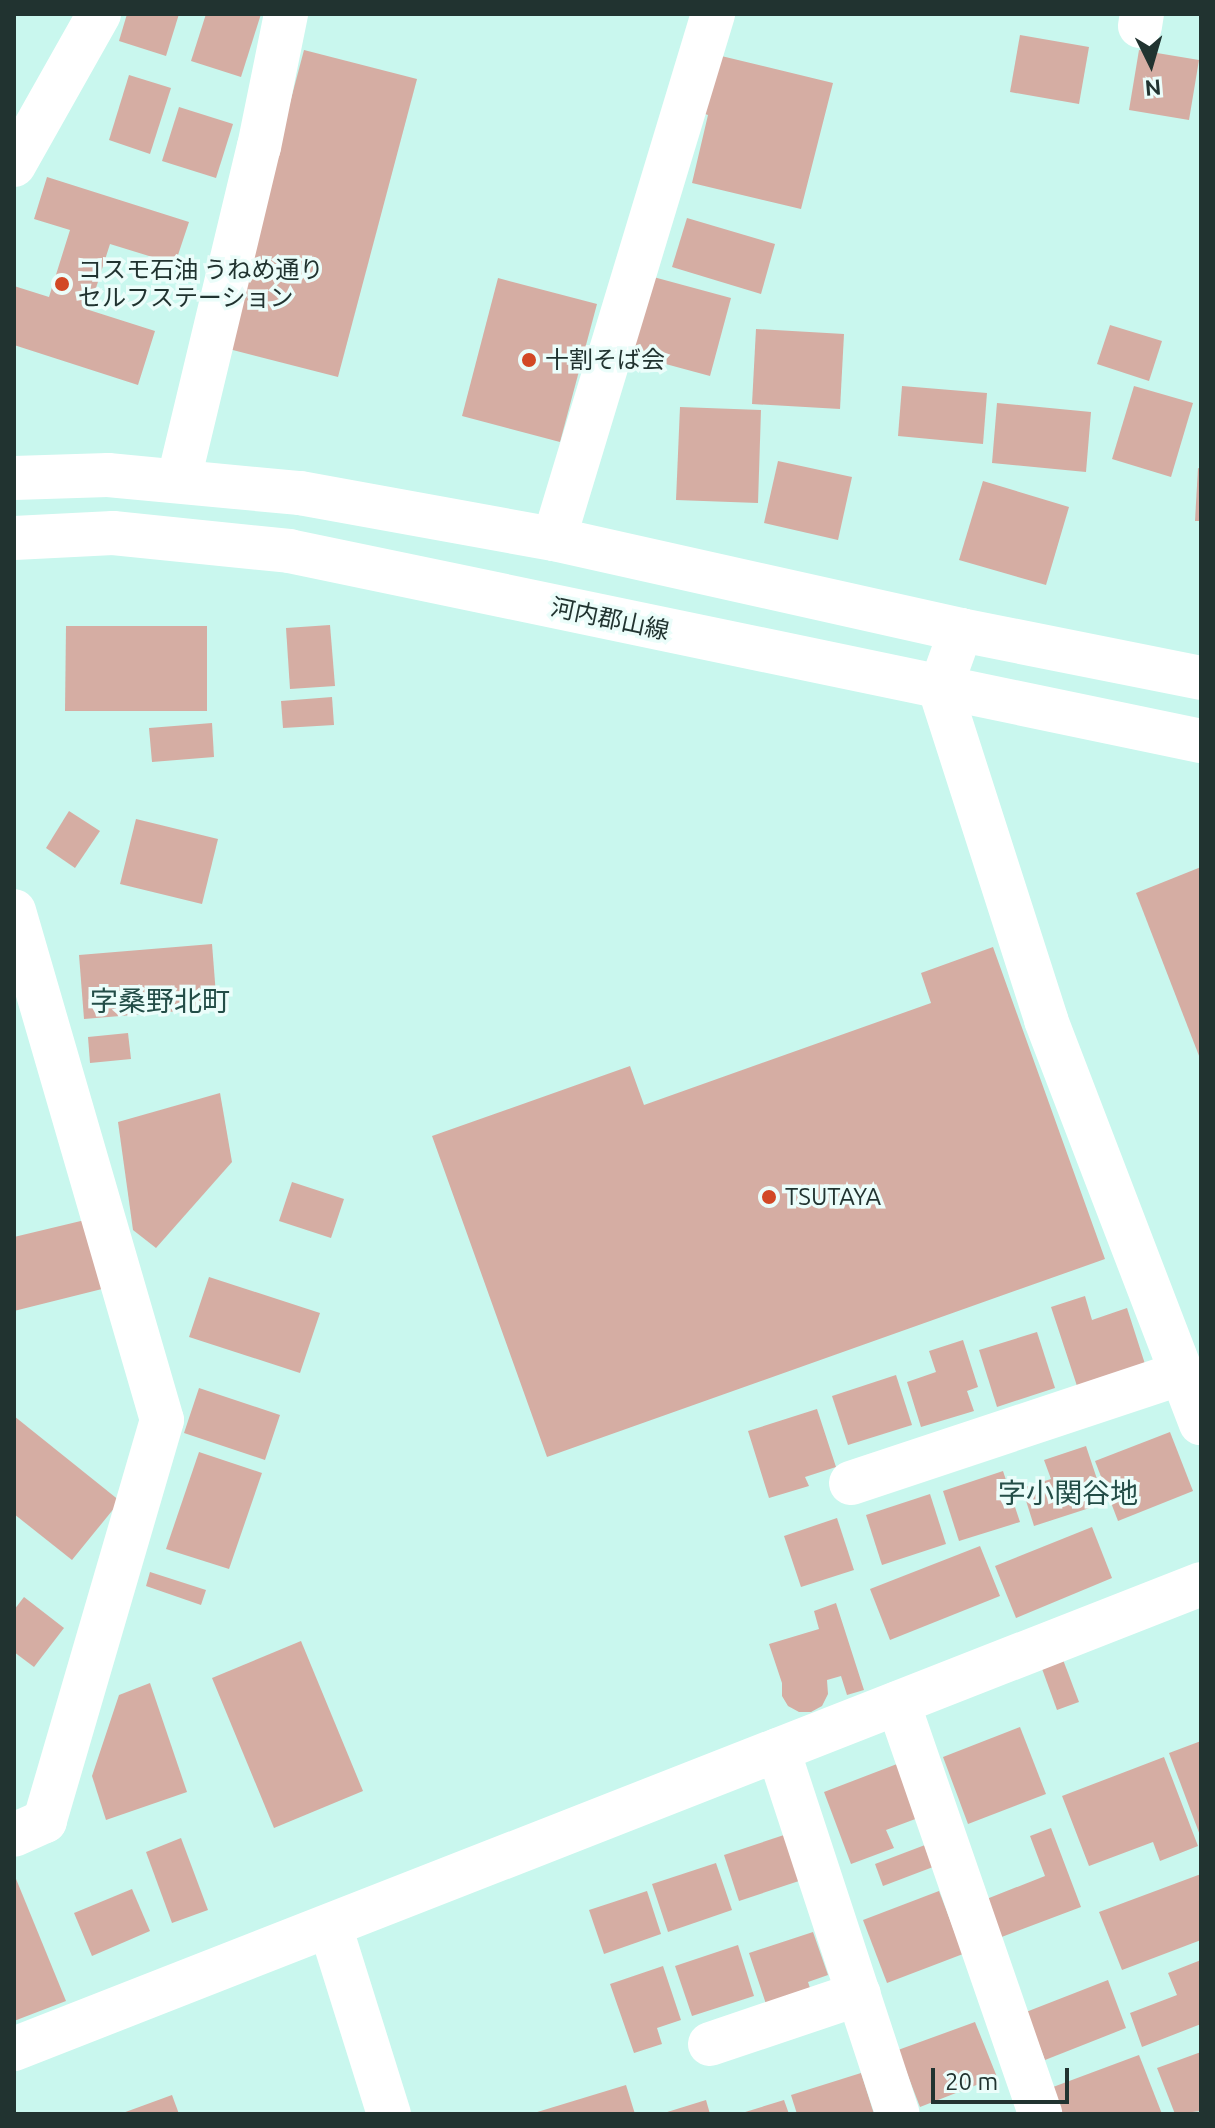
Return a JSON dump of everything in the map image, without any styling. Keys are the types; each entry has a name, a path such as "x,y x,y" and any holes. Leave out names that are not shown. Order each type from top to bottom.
{"street":[{"path":"14,165 99,14"},
{"path":"179,479 259,147 286,14"},
{"path":"554,539 713,14"},
{"path":"14,478 108,475 179,479 300,493 554,539 961,630 1201,678"},
{"name":"河内郡山線","path":"14,538 113,533 289,551 1201,741"},
{"path":"961,630 940,689 1046,1020 1201,1423"},
{"path":"14,911 162,1420 45,1821 14,1835"},
{"path":"851,1483 1182,1373"},
{"path":"14,2049 1201,1584"},
{"path":"898,1703 1040,2114"},
{"path":"778,1750 898,2114"},
{"path":"330,1926 389,2114"},
{"path":"710,2044 859,1994"}],"building":[{"path":"127,14 179,14 166,56 119,41"},
{"path":"206,14 261,14 241,77 191,61"},
{"path":"1020,35 1089,47 1079,104 1010,92"},
{"path":"304,50 417,79 338,377 225,348"},
{"path":"1139,50 1199,60 1189,120 1129,110"},
{"path":"713,54 833,83 801,209 692,183 708,115 699,112"},
{"path":"129,75 171,88 150,154 109,140"},
{"path":"179,107 233,124 216,178 162,161"},
{"path":"47,177 189,222 175,264 110,244 89,310 155,331 138,385 14,345 14,286 49,297 70,230 34,219"},
{"path":"687,218 775,244 761,294 672,267"},
{"path":"646,275 731,298 710,376 625,353"},
{"name":"十割そば会","path":"498,278 597,304 560,442 462,416"},
{"path":"1110,325 1162,341 1149,381 1097,364"},
{"path":"756,329 844,334 840,409 752,404"},
{"path":"902,386 987,393 983,444 898,436"},
{"path":"1134,386 1193,403 1171,477 1112,459"},
{"path":"997,403 1091,412 1086,472 992,463"},
{"path":"680,407 761,410 758,503 676,500"},
{"path":"778,461 852,477 838,540 764,523"},
{"path":"1198,468 1201,469 1201,521 1195,521"},
{"path":"983,481 1069,507 1046,585 959,560"},
{"path":"330,625 335,686 290,689 286,628"},
{"path":"66,626 207,626 207,711 65,711"},
{"path":"332,697 334,725 283,728 281,701"},
{"path":"212,723 214,757 152,762 149,728"},
{"path":"69,811 100,831 75,868 46,848"},
{"path":"136,819 218,839 202,904 120,884"},
{"path":"1201,867 1201,1061 1136,893"},
{"path":"212,944 217,1008 84,1019 79,955"},
{"name":"TSUTAYA","path":"993,947 1105,1259 547,1457 432,1136 630,1066 644,1105 931,1003 921,973"},
{"path":"128,1033 131,1059 90,1063 88,1037"},
{"path":"220,1093 232,1162 156,1248 133,1230 118,1122"},
{"path":"292,1182 344,1199 331,1238 279,1221"},
{"path":"85,1220 102,1289 14,1311 14,1237"},
{"path":"209,1277 320,1313 300,1373 189,1337"},
{"path":"1085,1296 1092,1320 1127,1308 1145,1364 1077,1386 1051,1307"},
{"path":"1037,1332 1055,1388 997,1407 979,1350"},
{"path":"963,1340 978,1387 967,1391 974,1411 921,1427 907,1382 936,1372 929,1351"},
{"path":"896,1375 912,1425 848,1445 832,1396"},
{"path":"199,1388 280,1415 265,1460 184,1433"},
{"path":"817,1409 836,1467 805,1477 809,1486 769,1498 748,1431"},
{"path":"14,1416 120,1501 72,1560 14,1514"},
{"path":"1170,1432 1193,1491 1118,1521 1095,1461"},
{"path":"1086,1446 1105,1503 1034,1526 1022,1488 1051,1479 1044,1460"},
{"path":"199,1452 262,1473 229,1569 166,1549"},
{"path":"1003,1471 1020,1522 959,1541 943,1491"},
{"path":"930,1494 946,1544 882,1565 866,1515"},
{"path":"837,1518 854,1570 801,1587 784,1536"},
{"path":"1092,1527 1112,1578 1016,1618 995,1566"},
{"path":"980,1546 1000,1596 890,1640 870,1589"},
{"path":"150,1572 206,1590 201,1605 146,1586"},
{"path":"24,1597 64,1628 34,1667 14,1652 14,1610"},
{"path":"836,1603 864,1690 847,1695 841,1676 827,1680 828,1694 822,1706 811,1712 799,1712 788,1706 782,1696 782,1683 769,1644 819,1629 814,1611"},
{"path":"301,1641 363,1791 274,1828 212,1678"},
{"path":"1062,1657 1079,1702 1057,1710 1041,1666"},
{"path":"150,1683 187,1792 106,1820 92,1776 119,1695"},
{"path":"1020,1727 1046,1794 968,1824 943,1757"},
{"path":"1201,1741 1201,1838 1169,1753"},
{"path":"1164,1757 1198,1846 1160,1861 1153,1842 1089,1866 1062,1796"},
{"path":"897,1764 918,1818 886,1830 894,1848 851,1864 824,1792"},
{"path":"1051,1828 1081,1907 999,1938 984,1900 1045,1876 1030,1836"},
{"path":"787,1834 802,1880 739,1901 724,1855"},
{"path":"181,1838 208,1910 172,1923 146,1852"},
{"path":"925,1845 933,1867 883,1886 875,1864"},
{"path":"716,1863 732,1910 668,1932 652,1884"},
{"path":"14,1874 66,2001 14,2021"},
{"path":"1201,1874 1201,1940 1122,1970 1099,1912"},
{"path":"132,1889 150,1931 92,1956 74,1913"},
{"path":"647,1891 661,1934 604,1954 589,1910"},
{"path":"939,1891 963,1954 887,1983 863,1920"},
{"path":"813,1932 828,1975 808,1982 812,1994 768,2010 749,1953"},
{"path":"738,1945 754,1996 692,2016 675,1966"},
{"path":"1201,1960 1201,2024 1142,2047 1130,2013 1177,1995 1168,1973"},
{"path":"663,1966 681,2020 657,2028 662,2044 634,2053 610,1984"},
{"path":"1108,1980 1126,2028 1045,2060 1026,2012"},
{"path":"975,2022 997,2077 920,2107 898,2050"},
{"path":"1201,2052 1201,2111 1175,2114 1157,2068"},
{"path":"1139,2055 1162,2114 1054,2114 1045,2090"},
{"path":"861,2073 874,2114 797,2114 791,2095"},
{"path":"626,2085 635,2114 534,2114 534,2113"},
{"path":"172,2095 179,2114 120,2114"},
{"path":"706,2100 710,2114 664,2114 664,2113"},
{"path":"784,2100 789,2114 742,2114 742,2113"}],"place":[{"name":"コスモ石油 うねめ通り セルフステーション","path":"62,284"},
{"name":"十割そば会","path":"529,360"},
{"name":"TSUTAYA","path":"769,1197"}],"district":[{"name":"字桑野北町","path":"160,1001"},
{"name":"字小関谷地","path":"1068,1493"}]}
